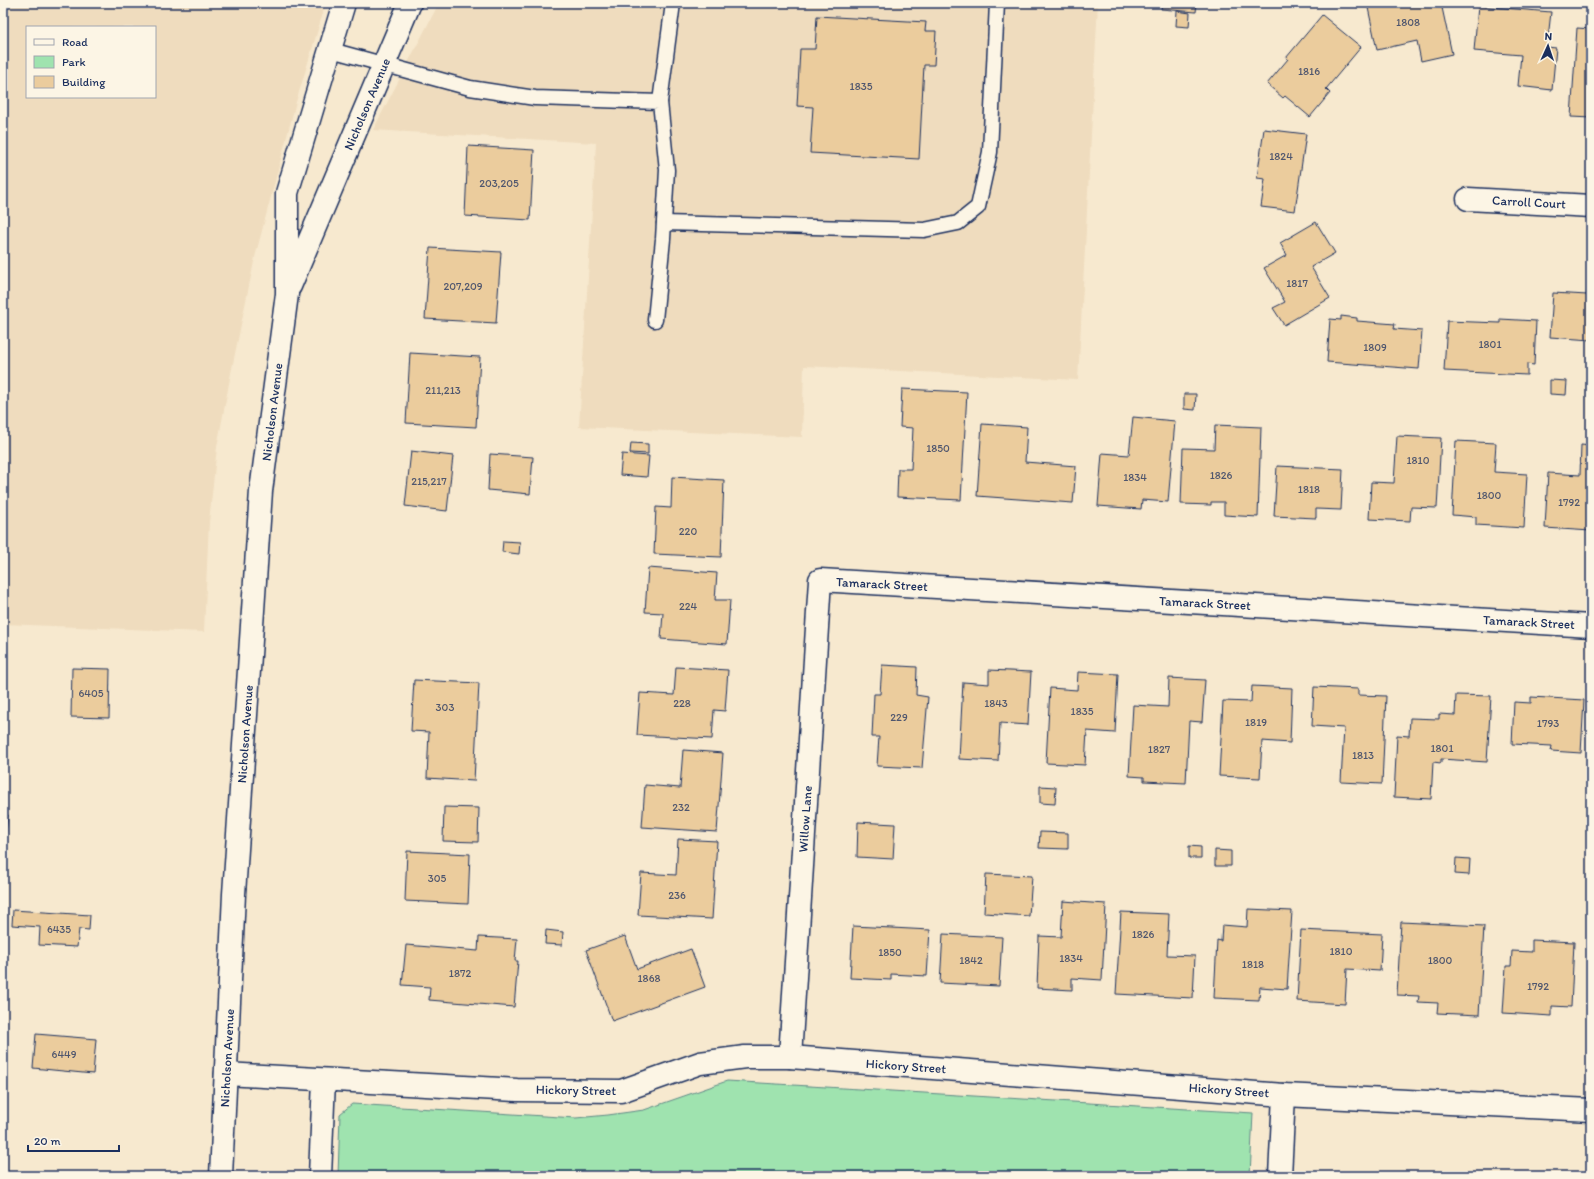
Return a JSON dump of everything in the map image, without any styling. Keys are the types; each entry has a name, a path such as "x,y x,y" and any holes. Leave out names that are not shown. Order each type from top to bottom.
{"street":[{"name":"Nicholson Avenue","path":"221,1176 234,894 262,491 287,294 287,193 344,3"},
{"name":"Nicholson Avenue","path":"287,294 410,3"},
{"name":"Carroll Court","path":"1468,199 1591,206"},
{"name":"Tamarack Street","path":"820,580 1591,626"},
{"name":"Willow Lane","path":"790,1057 820,580"},
{"name":"Hickory Street","path":"226,1074 517,1090 622,1091 700,1063 744,1057 790,1057 1284,1095 1591,1110"},
{"path":"320,1176 324,1080"},
{"path":"1280,1176 1284,1095"}],"lane":[{"path":"655,320 664,223 667,170 660,102 673,3"},
{"path":"664,223 924,230 958,223 978,207 990,152 997,3"},
{"path":"330,50 470,88 535,98 660,102"}],"shaded area":[{"path":"3,3 326,3 296,102 255,257 231,373 217,447 209,522 204,632 3,624"},
{"path":"439,3 1098,3 1078,380 804,366 802,437 579,427 596,143 373,130"}],"green space":[{"path":"727,1081 1253,1113 1250,1176 338,1176 340,1114 352,1104 576,1118 644,1110"}],"building":[{"path":"1162,3 1197,3 1196,12 1161,9"},
{"path":"1367,3 1441,3 1452,54 1421,61 1417,41 1377,50"},
{"path":"1478,6 1551,12 1547,47 1556,48 1552,90 1518,86 1521,55 1474,51"},
{"path":"1177,11 1190,13 1189,27 1176,26"},
{"path":"1322,15 1361,47 1326,89 1330,93 1310,117 1285,96 1283,98 1267,84 1288,59 1286,58"},
{"path":"817,16 926,22 925,31 936,31 934,65 924,65 919,159 810,153 813,107 797,106 800,49 815,49"},
{"path":"1577,28 1591,29 1591,118 1571,117"},
{"path":"1264,129 1306,134 1295,211 1261,207 1265,179 1257,178"},
{"path":"468,146 534,150 530,220 465,216"},
{"path":"1316,222 1335,253 1311,267 1330,298 1284,325 1273,308 1285,302 1264,268 1287,255 1280,243"},
{"path":"430,248 501,252 496,323 425,319"},
{"path":"1588,284 1591,284 1591,340 1550,337 1553,293 1587,295"},
{"path":"1341,316 1357,318 1357,321 1395,324 1394,329 1422,331 1419,369 1327,362 1330,319 1341,320"},
{"path":"1500,319 1536,321 1534,365 1527,364 1527,375 1444,371 1447,321 1500,323"},
{"path":"410,353 480,357 476,427 406,423"},
{"path":"1550,380 1567,381 1566,395 1550,394"},
{"path":"902,389 967,392 961,500 897,497 898,469 911,469 913,428 900,427"},
{"path":"1184,394 1196,394 1195,410 1184,409"},
{"path":"1133,417 1175,421 1168,502 1142,500 1141,509 1098,506 1102,453 1129,455"},
{"path":"982,424 1027,427 1025,462 1076,466 1073,503 977,496"},
{"path":"1215,425 1261,427 1258,517 1224,515 1224,502 1211,502 1211,505 1181,504 1183,448 1214,449"},
{"path":"1397,436 1441,438 1437,508 1411,507 1410,521 1369,519 1371,482 1394,483"},
{"path":"1456,441 1496,443 1494,472 1527,474 1524,528 1476,525 1476,517 1452,515"},
{"path":"631,443 648,444 648,454 630,453"},
{"path":"1581,445 1591,446 1591,531 1545,528 1548,473 1580,475"},
{"path":"411,451 453,456 447,511 405,506"},
{"path":"490,454 533,457 530,494 488,490"},
{"path":"622,454 649,456 647,477 620,475"},
{"path":"1277,466 1343,469 1341,510 1316,509 1316,518 1274,516"},
{"path":"672,477 724,480 721,557 654,554 656,507 671,508"},
{"path":"503,541 520,542 519,554 502,552"},
{"path":"648,568 717,573 715,600 730,600 727,644 661,639 663,613 645,612"},
{"path":"882,665 917,667 916,695 928,697 922,768 877,766 879,737 872,737 874,694 880,694"},
{"path":"676,667 728,670 725,711 714,710 712,739 637,735 640,693 674,695"},
{"path":"72,668 110,669 109,718 71,717"},
{"path":"989,670 1031,672 1028,725 1000,723 998,761 959,759 963,682 989,684"},
{"path":"1078,672 1118,674 1115,733 1087,731 1085,765 1046,763 1050,688 1077,690"},
{"path":"1169,678 1205,680 1202,722 1189,721 1186,783 1144,781 1144,777 1129,776 1133,705 1168,707"},
{"path":"414,680 479,683 474,781 427,778 429,732 411,731"},
{"path":"1252,686 1292,688 1290,743 1262,741 1260,778 1219,776 1223,701 1251,702"},
{"path":"1314,687 1358,689 1358,695 1386,696 1382,784 1341,782 1344,728 1312,726"},
{"path":"1456,695 1491,696 1487,762 1441,759 1441,763 1433,762 1431,799 1394,797 1397,735 1409,736 1410,718 1439,719 1439,714 1455,715"},
{"path":"1531,697 1584,700 1581,753 1551,751 1552,746 1512,744 1514,702 1531,703"},
{"path":"683,750 723,753 717,832 642,827 645,785 680,788"},
{"path":"1040,786 1056,787 1055,804 1040,803"},
{"path":"444,807 479,808 478,842 443,841"},
{"path":"3,814 8,815 5,842 3,842"},
{"path":"858,822 895,824 893,859 857,857"},
{"path":"1040,832 1068,833 1068,849 1039,848"},
{"path":"678,839 717,841 712,919 638,915 641,873 676,875"},
{"path":"1189,846 1201,847 1201,858 1189,858"},
{"path":"1215,850 1231,851 1231,866 1215,866"},
{"path":"407,851 470,854 468,904 405,901"},
{"path":"1456,858 1470,859 1469,875 1455,874"},
{"path":"986,874 1032,876 1029,916 984,913"},
{"path":"1063,901 1106,904 1102,980 1072,978 1072,990 1037,988 1039,936 1061,937"},
{"path":"1248,909 1292,911 1287,989 1260,987 1259,1000 1214,998 1217,940 1221,941 1222,925 1247,927"},
{"path":"13,910 90,915 89,930 79,929 77,947 39,945 40,927 12,925"},
{"path":"1121,912 1169,914 1167,955 1195,956 1193,998 1116,994"},
{"path":"1401,922 1484,926 1479,1015 1437,1013 1438,1003 1418,1002 1419,996 1397,995"},
{"path":"853,926 930,930 927,976 891,974 891,980 850,978"},
{"path":"546,930 563,932 562,945 545,944"},
{"path":"1301,930 1382,934 1380,971 1347,969 1345,1004 1297,1001"},
{"path":"943,934 1002,937 999,986 940,983"},
{"path":"625,936 637,969 691,949 705,987 612,1021 586,950"},
{"path":"479,937 517,939 515,961 518,961 514,1007 429,1000 430,987 402,985 406,945 478,951"},
{"path":"1532,940 1574,942 1571,1007 1552,1006 1552,1016 1503,1013 1506,966 1511,966 1512,951 1532,952"},
{"path":"36,1034 96,1039 93,1074 33,1068"}]}
